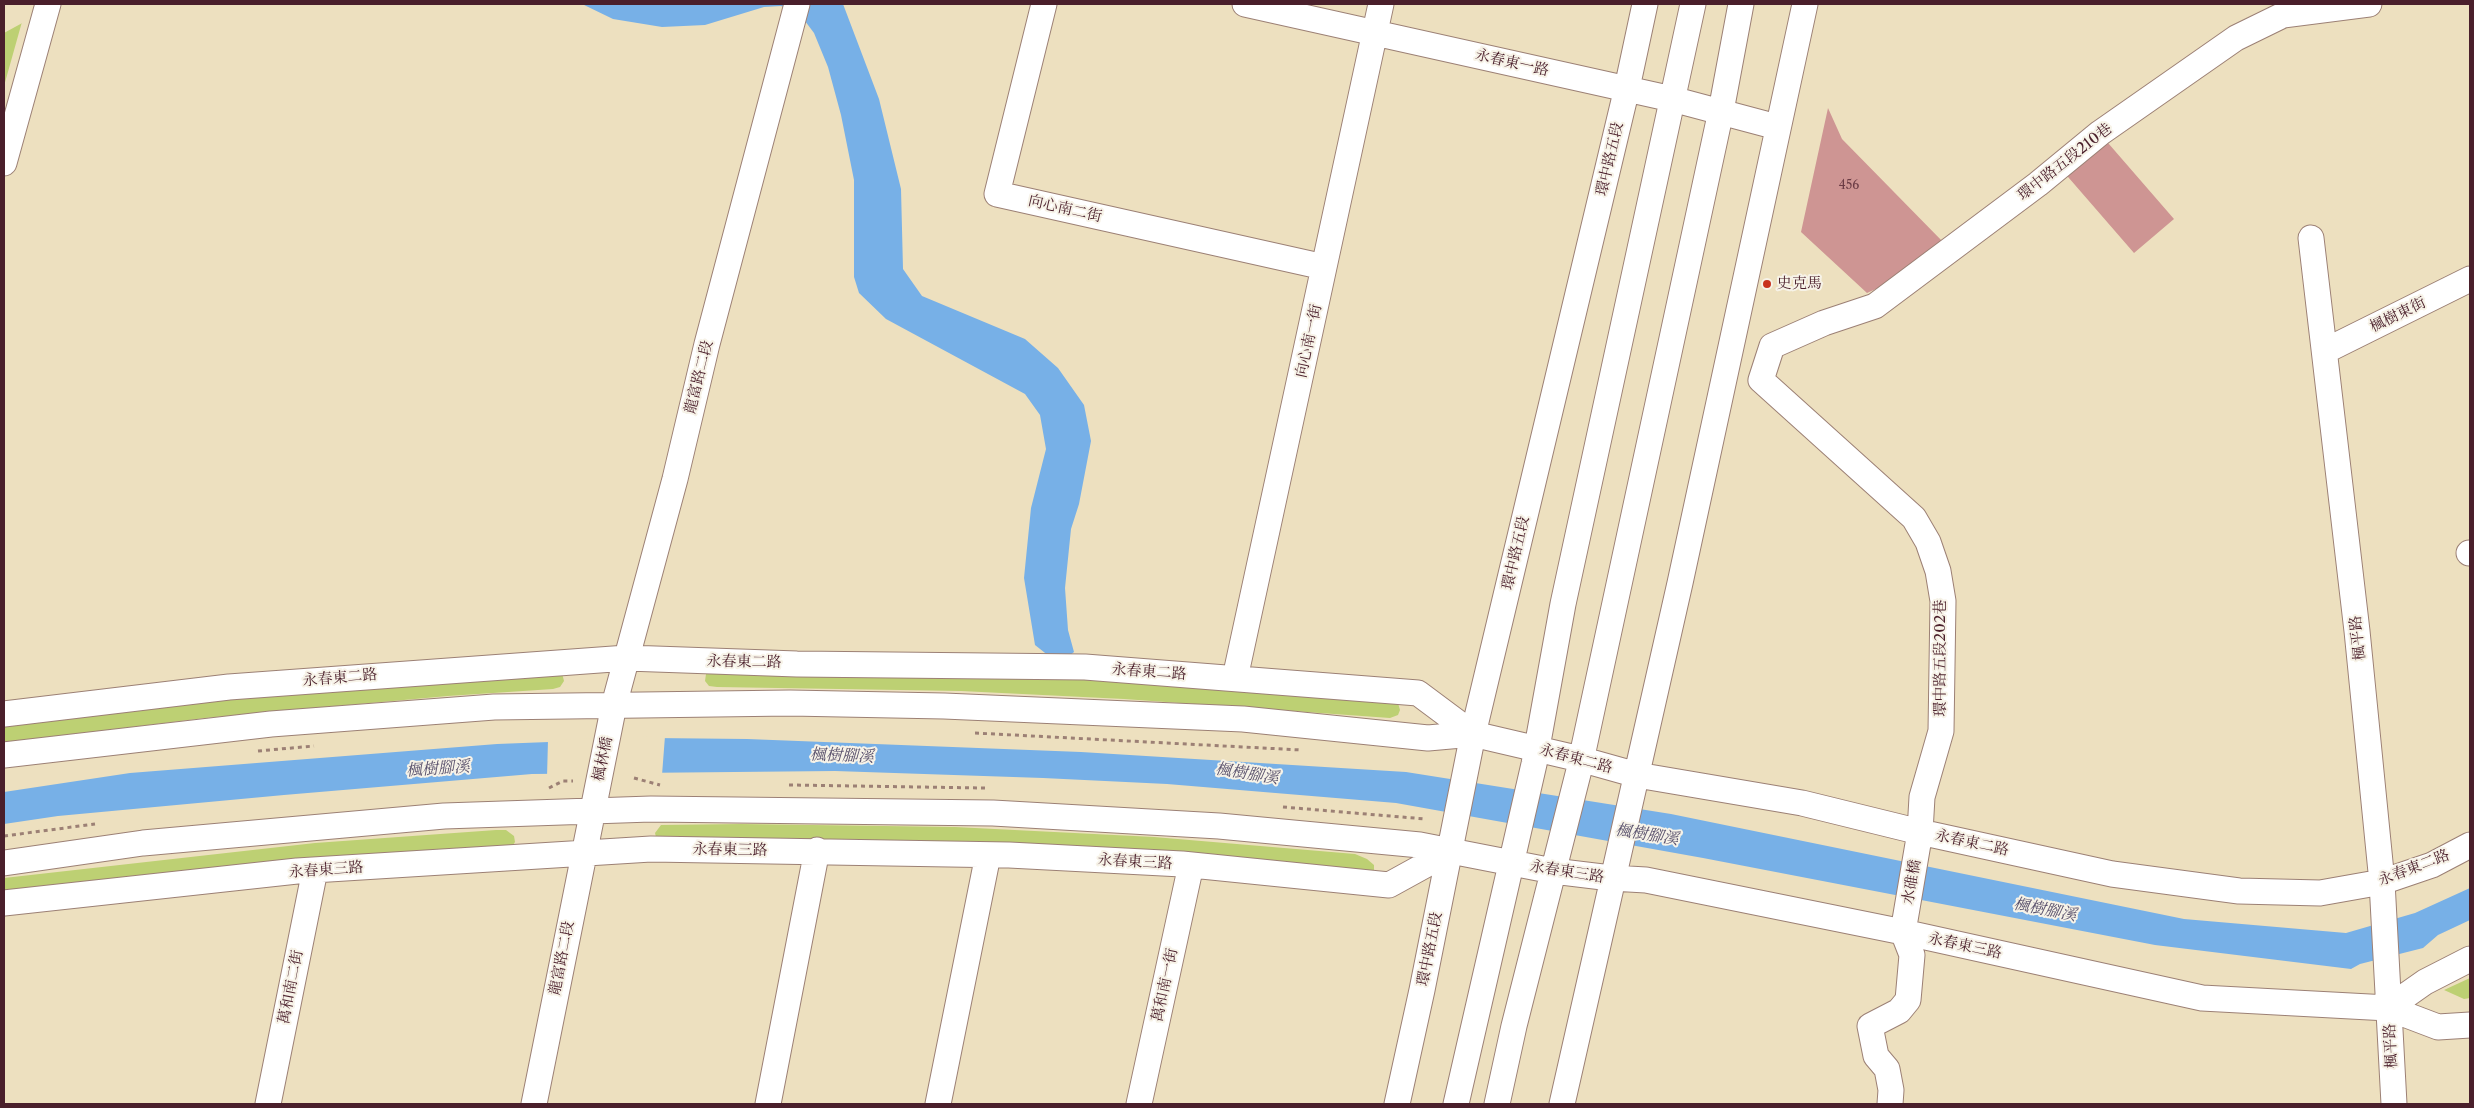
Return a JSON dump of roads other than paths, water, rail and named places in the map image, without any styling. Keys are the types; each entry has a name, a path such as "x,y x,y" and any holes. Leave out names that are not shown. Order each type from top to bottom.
{"street":[{"path":"4,163 48,4"},
{"name":"龍富路二段","path":"614,705 797,4"},
{"name":"向心南二街","path":"1044,4 997,194 1324,267"},
{"name":"永春東一路","path":"1245,4 1672,98 1777,127"},
{"name":"向心南一街","path":"1235,678 1381,4"},
{"name":"環中路五段","path":"1397,1104 1451,846 1471,740 1627,88 1645,4"},
{"path":"1456,1104 1535,756 1565,594 1693,4"},
{"path":"1497,1104 1514,1026 1580,765 1721,111 1741,4"},
{"path":"1562,1104 1680,583 1805,4"},
{"name":"環中路五段210巷","path":"1772,346 1824,323 1875,306 2038,184 2100,133 2236,38 2283,15 2368,4"},
{"name":"楓平路","path":"2311,238 2357,631 2382,882 2394,1104"},
{"name":"楓樹東街","path":"2325,351 2470,279"},
{"name":"環中路五段202巷","path":"1772,346 1761,380 1914,518 1928,542 1938,571 1943,601 1941,731 1922,797 1920,832"},
{"name":"永春東二路","path":"4,714 229,687 627,658 798,664 1085,668 1418,693 1471,740"},
{"name":"永春東二路","path":"4,756 271,724 494,707 790,703 944,706 1243,719 1428,738 1471,740 1580,765 1635,781 1802,802 1920,832 2112,874 2239,891 2320,893 2382,882 2432,865 2470,845"},
{"name":"楓林橋","path":"591,813 614,705"},
{"name":"永春東三路","path":"4,863 143,843 444,816 591,813 651,809 993,813 1249,828 1451,846 1646,880 1903,932 2202,998 2388,998 2438,1027 2470,1025"},
{"name":"龍富路二段","path":"534,1104 591,813"},
{"name":"水碓橋","path":"1903,932 1920,832"},
{"name":"永春東三路","path":"4,903 315,870 521,855 583,854 651,849 817,850 988,855 1191,865 1389,885 1451,846"},
{"path":"768,1104 817,850"},
{"path":"938,1104 988,855"},
{"name":"萬和南一街","path":"1139,1104 1191,865"},
{"name":"萬和南二街","path":"268,1104 315,870"},
{"path":"1890,1104 1891,1090 1887,1070 1876,1056 1870,1026 1899,1011 1908,1000 1912,955 1903,932"},
{"path":"2388,998 2470,959"}],"water":[{"path":"582,4 843,4 879,99 901,189 903,269 922,296 1025,339 1058,368 1084,405 1091,441 1079,504 1071,529 1065,588 1068,630 1074,652 1059,664 1035,645 1024,578 1031,508 1046,449 1040,415 1025,394 886,319 859,293 854,277 854,180 841,115 828,67 814,33 799,13 781,6 764,7 705,25 662,27 613,19"},
{"name":"楓樹腳溪","path":"653,738 747,739 1081,752 1406,772 1671,814 2184,919 2346,933 2415,913 2470,888 2470,920 2438,935 2423,948 2360,964 2351,969 2155,945 1703,858 1396,803 1167,784 1043,778 835,771 532,774 58,816 4,824 4,792 130,773 497,744"}],"place":[{"name":"史克馬","path":"1767,284"}]}
